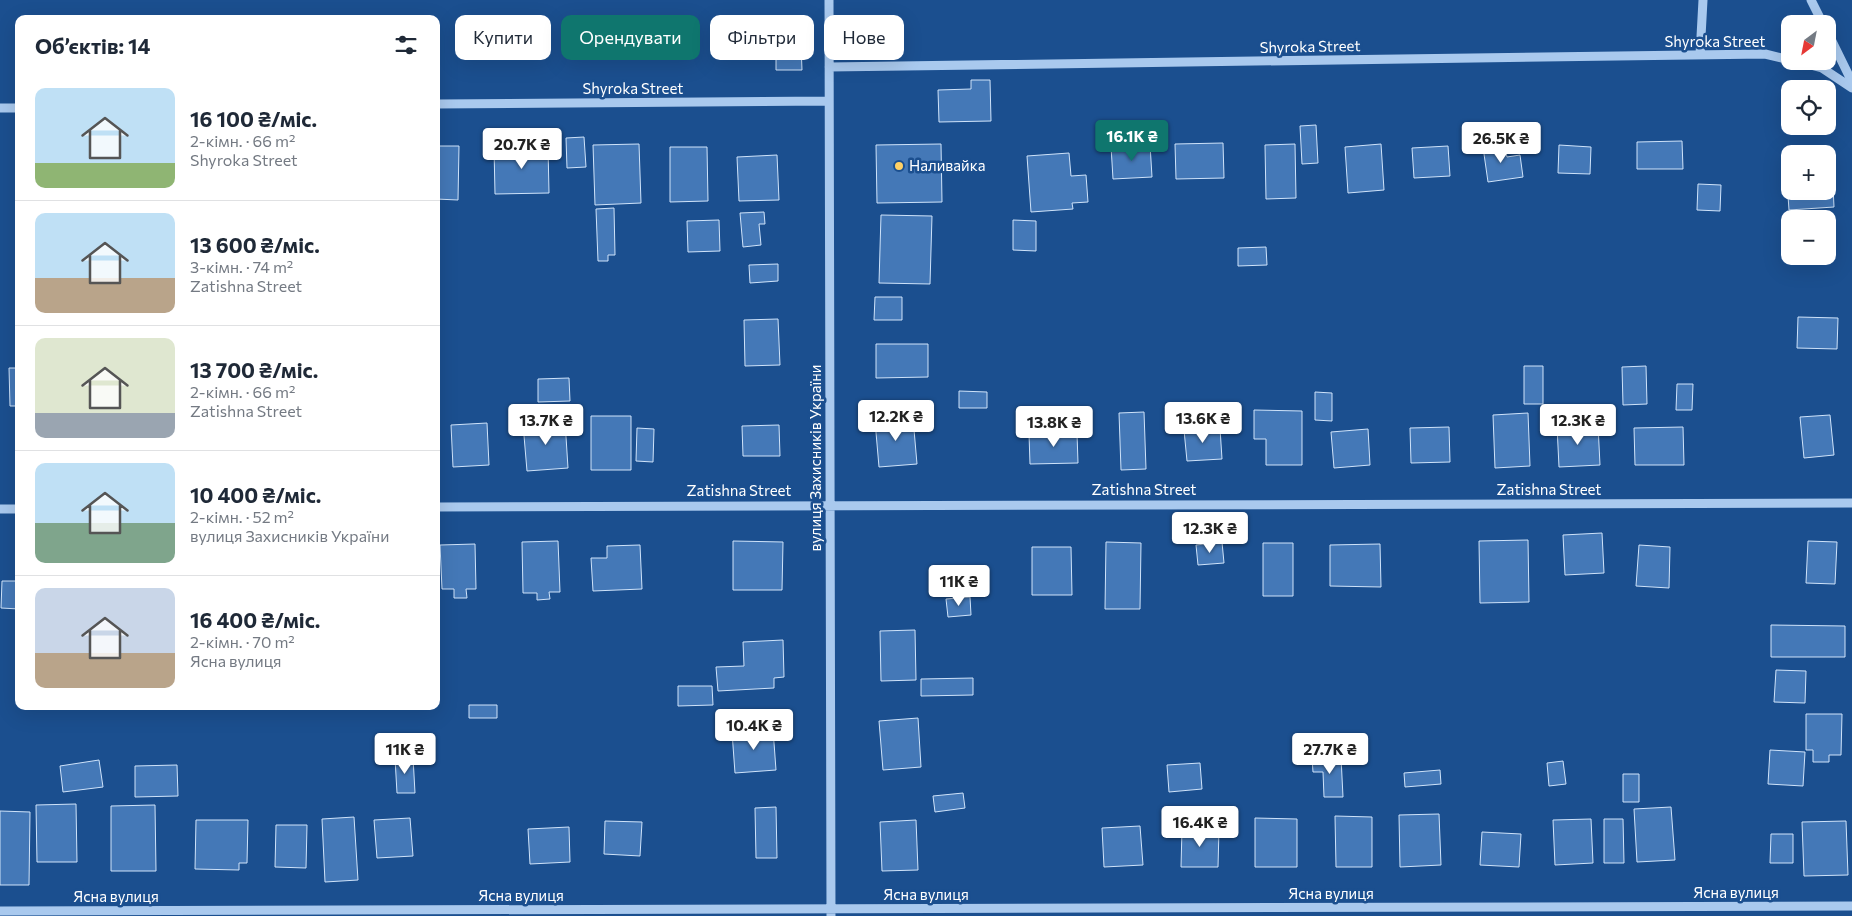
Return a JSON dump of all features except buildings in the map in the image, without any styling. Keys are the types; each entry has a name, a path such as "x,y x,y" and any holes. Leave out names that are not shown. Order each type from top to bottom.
{"street":[{"name":"вулиця Захисників України","path":"829,0 831,912"},
{"path":"1700,55 1703,0"},
{"path":"1810,0 1818,15"},
{"path":"1836,50 1852,82"},
{"name":"Shyroka Street","path":"829,67 1765,54 1781,58"},
{"path":"1825,70 1852,88"},
{"name":"Shyroka Street","path":"440,104 829,101"},
{"path":"0,108 15,108"},
{"name":"Zatishna Street","path":"440,507 1852,503"},
{"path":"0,509 15,509"},
{"name":"Ясна вулиця","path":"0,911 831,912 1852,906"}],"place":[{"name":"Наливайка","path":"899,166"}]}
